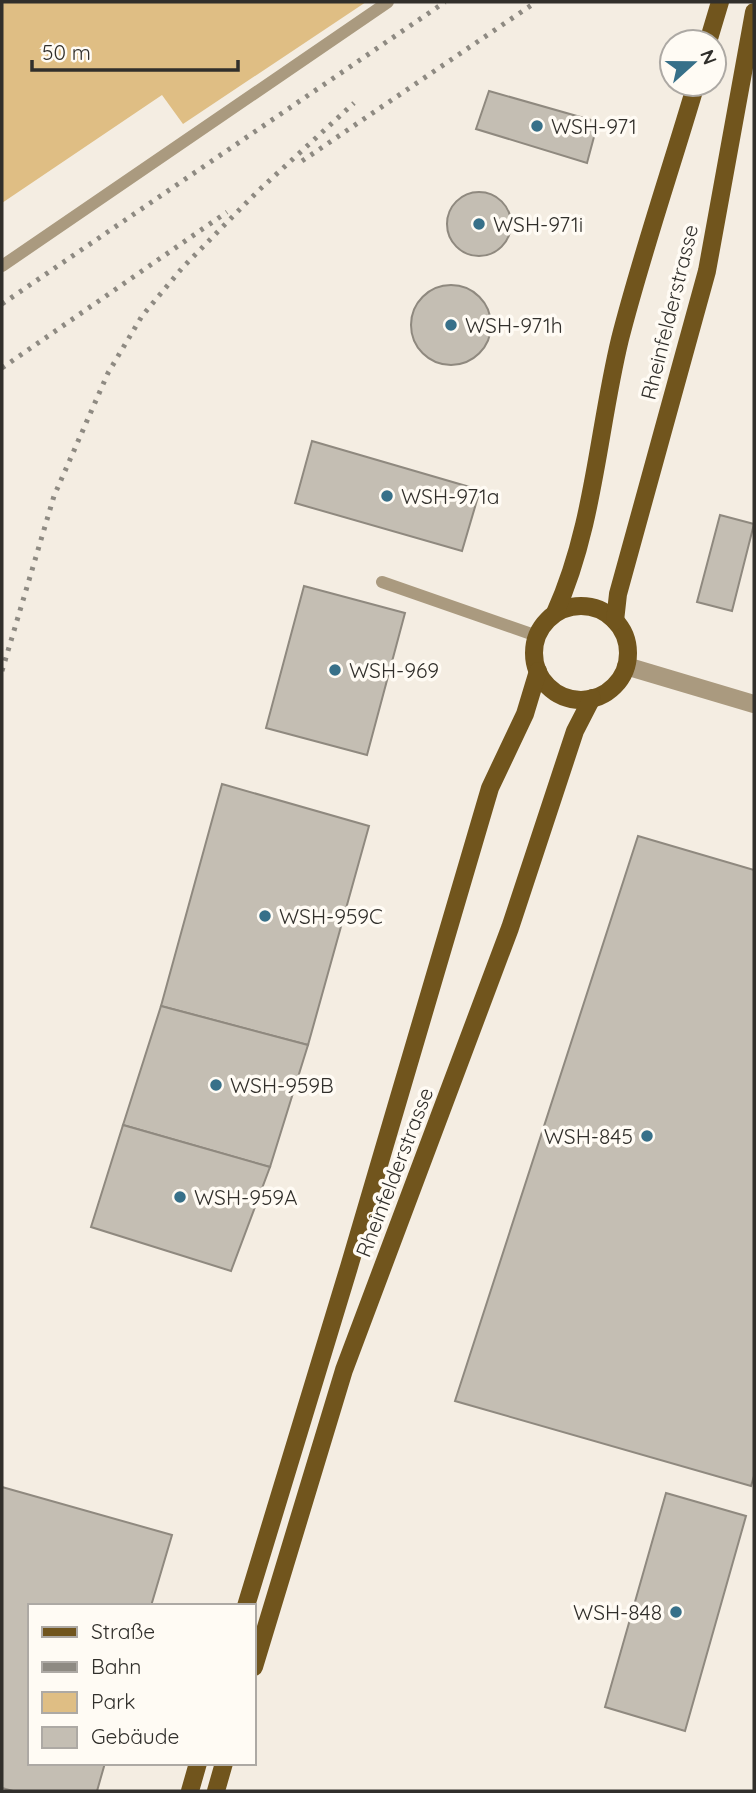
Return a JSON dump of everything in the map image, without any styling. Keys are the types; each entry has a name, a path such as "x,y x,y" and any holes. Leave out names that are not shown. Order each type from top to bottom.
{"main road":[{"path":"712,28 720,2"},
{"name":"Rheinfelderstrasse","path":"615,621 618,594 707,271 754,12"},
{"name":"Rheinfelderstrasse","path":"555,613 567,589 580,540 620,339 692,98"},
{"path":"576,606 587,606 615,621 626,642 626,666 614,686 592,698 566,697 545,682 535,660 537,636 555,613 576,606"},
{"name":"Rheinfelderstrasse","path":"247,1604 490,788 526,713 538,671"},
{"name":"Rheinfelderstrasse","path":"256,1660 344,1370 510,928 575,730 592,698"},
{"path":"190,1791 197,1765"},
{"path":"216,1791 223,1765"}],"street":[{"path":"626,666 754,704"}],"lane":[{"path":"2,266 388,2"},
{"path":"382,582 537,636"}],"green space":[{"path":"2,2 366,2 183,124 162,95 2,203"}],"building":[{"name":"WSH-971","path":"489,91 598,122 587,163 476,129"},
{"name":"WSH-971i","path":"479,192 497,198 505,206 511,224 505,242 497,250 479,256 461,250 453,242 447,224 453,206 461,198"},
{"name":"WSH-971h","path":"451,285 466,288 479,297 488,310 491,325 488,340 479,353 466,362 451,365 436,362 423,353 414,340 411,325 414,310 423,297 436,288"},
{"name":"WSH-971a","path":"312,441 480,490 462,551 295,503"},
{"path":"720,515 754,524 732,611 697,602"},
{"name":"WSH-969","path":"304,586 405,613 367,755 266,728"},
{"name":"WSH-959C","path":"222,784 369,826 308,1045 161,1006"},
{"name":"WSH-845","path":"638,836 754,870 754,1476 751,1486 455,1401"},
{"name":"WSH-959B","path":"161,1006 308,1045 270,1167 123,1125"},
{"name":"WSH-959A","path":"123,1125 270,1167 231,1271 91,1227"},
{"path":"2,1487 172,1535 152,1604 28,1604 28,1765 104,1765 97,1791 13,1791 2,1788"},
{"name":"WSH-848","path":"666,1493 746,1516 685,1731 605,1707"}],"railway":[{"path":"2,304 445,2"},
{"path":"302,161 536,2"},
{"path":"2,671 54,496 108,373 142,316 183,267 258,191 354,103"},
{"path":"2,368 227,212"}],"place":[{"name":"WSH-971","path":"537,126"},
{"name":"WSH-971i","path":"479,224"},
{"name":"WSH-971h","path":"451,325"},
{"name":"WSH-971a","path":"387,496"},
{"name":"WSH-969","path":"335,670"},
{"name":"WSH-959C","path":"265,916"},
{"name":"WSH-959B","path":"216,1085"},
{"name":"WSH-845","path":"647,1136"},
{"name":"WSH-959A","path":"180,1197"},
{"name":"WSH-848","path":"676,1612"}]}
